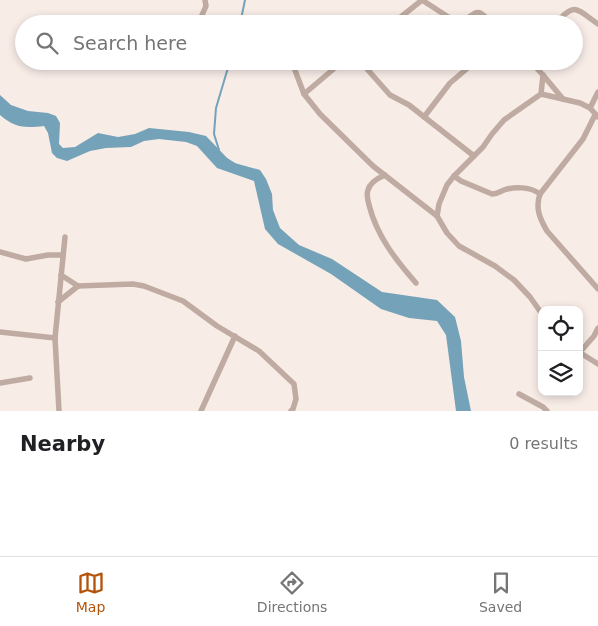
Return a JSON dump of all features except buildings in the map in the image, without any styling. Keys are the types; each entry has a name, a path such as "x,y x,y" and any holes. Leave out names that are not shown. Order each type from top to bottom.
{"street":[{"path":"202,15 206,6 205,0"},
{"path":"403,15 422,0 445,15"},
{"path":"563,15 566,11 577,9 598,24"},
{"path":"471,15 479,12 484,15"},
{"path":"295,70 304,94 320,114 358,152 384,175 438,216 447,233 459,246 495,266 514,280 530,296 538,308"},
{"path":"304,94 332,70"},
{"path":"368,70 390,95 409,105 474,156"},
{"path":"424,117 450,83 465,70"},
{"path":"538,70 564,100"},
{"path":"438,216 439,204 454,176 483,147 504,120 541,94 543,75"},
{"path":"590,108 598,92"},
{"path":"541,94 580,103 590,108 597,116 583,139 540,194 537,201 541,220 547,231 598,287"},
{"path":"384,175 374,181 368,189 367,198 371,215 375,226 393,257 416,284"},
{"path":"454,176 461,181 492,194 510,189 525,188 532,189 540,194"},
{"path":"59,411 55,338 65,237"},
{"path":"0,252 26,259 48,255 63,255"},
{"path":"61,275 78,286 133,284 153,289 182,301 259,351 294,384 296,399 291,411"},
{"path":"58,302 78,286"},
{"path":"581,351 594,336 598,328"},
{"path":"0,332 55,338"},
{"path":"201,411 235,336"},
{"path":"583,354 598,364"},
{"path":"0,383 30,378"},
{"path":"519,394 547,411"}],"water":[{"path":"0,95 11,105 28,111 48,113 56,116 60,123 59,144 63,148 75,147 98,133 118,137 135,134 149,128 189,132 206,136 231,162 260,170 272,194 273,210 280,228 299,245 332,259 382,292 437,300 455,317 461,341 464,377 471,411 456,411 446,335 437,321 409,318 381,309 331,274 278,244 265,229 254,181 217,168 197,146 186,142 159,139 144,141 131,147 90,151 67,161 57,158 52,153 48,133 44,126 16,125 0,115"}],"waterway":[{"path":"242,15 245,0"},
{"path":"219,150 214,134 216,108 227,70"},
{"path":"227,159 235,164"}]}
